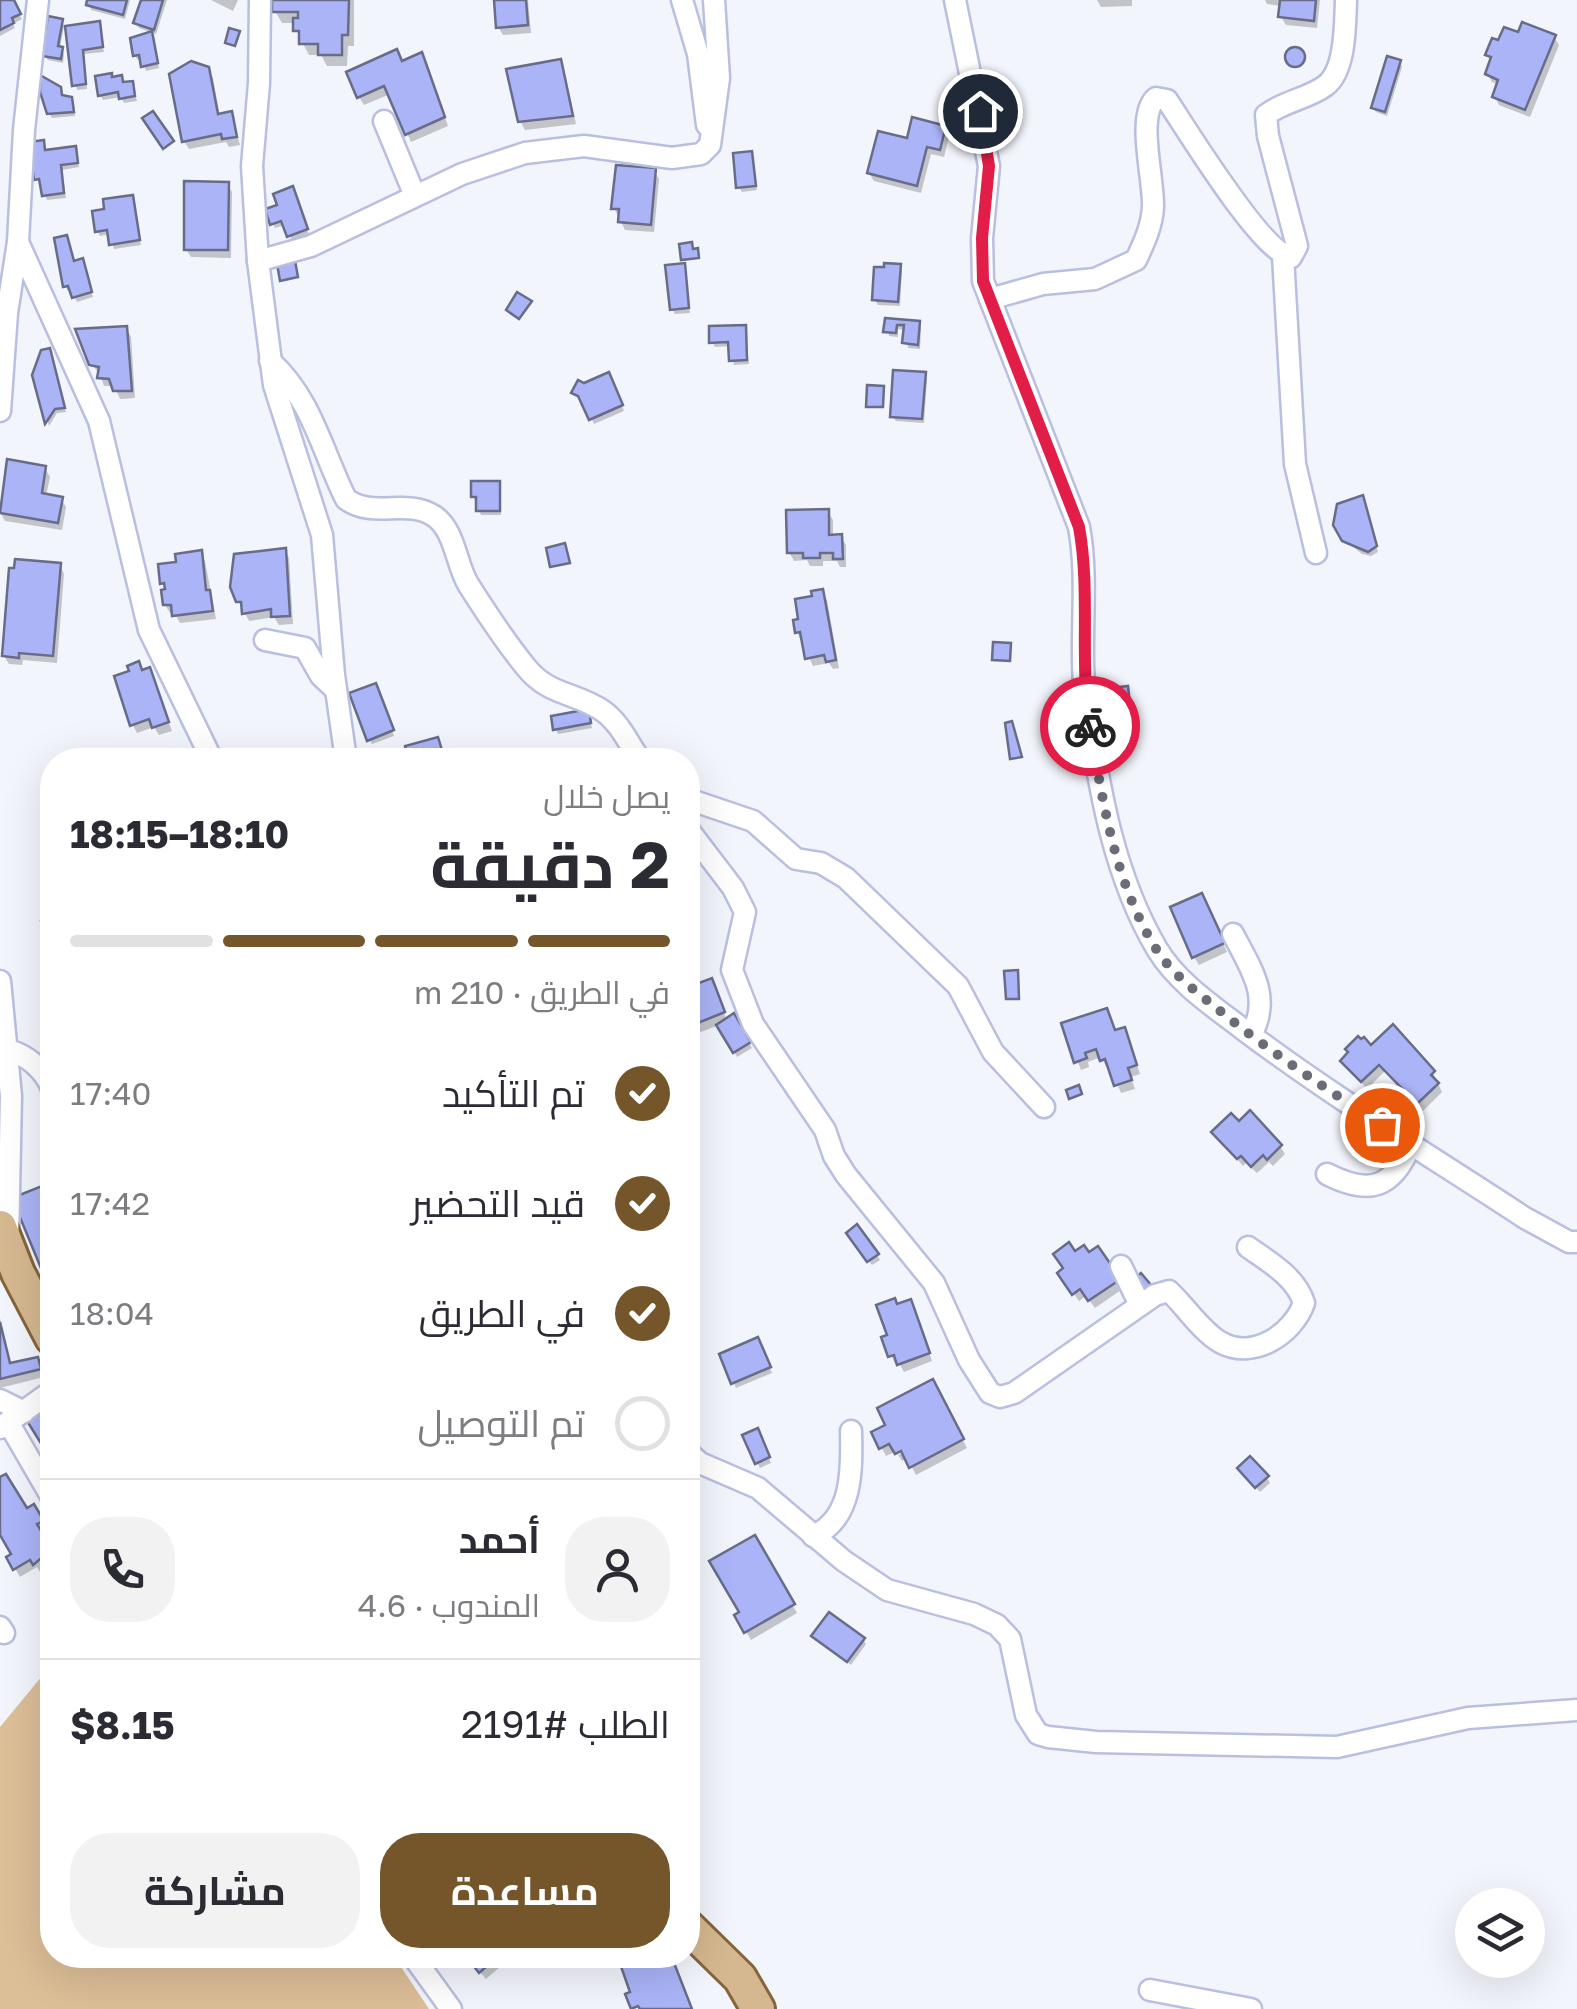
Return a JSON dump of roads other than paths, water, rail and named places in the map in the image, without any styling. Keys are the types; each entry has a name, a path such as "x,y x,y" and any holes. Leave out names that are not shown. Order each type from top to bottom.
{"main road":[{"path":"5,1247 40,1315"},
{"path":"700,1939 740,1978 758,2009"}],"street":[{"path":"0,411 38,0"},
{"path":"260,0 252,166 258,261 270,361 281,410 322,535 344,748"},
{"path":"682,0 698,54 710,145"},
{"path":"258,261 311,246 415,196 489,164 526,153 602,146 682,158 701,154 710,145 719,78 714,0"},
{"path":"954,0 989,166 981,268 1079,527 1084,686 1103,802 1126,885 1158,952 1174,972 1250,1035 1524,1218 1569,1242 1577,1242"},
{"path":"1282,256 1291,257 1298,246 1268,136 1266,115 1281,103 1324,87 1336,75 1346,0"},
{"path":"990,299 1043,284 1095,279 1136,260 1151,221 1152,182 1144,122 1148,106 1156,98 1167,100 1251,223 1282,256 1295,464 1316,553"},
{"path":"384,121 415,196"},
{"path":"18,242 99,421 149,630 206,748"},
{"path":"270,361 303,400 346,500 358,508 406,508 438,518 467,582 524,665 551,690 606,713 632,748"},
{"path":"265,640 305,648 321,676 336,690"},
{"path":"700,803 752,821 796,859 821,863 846,878 958,986 993,1052 1044,1107"},
{"path":"700,845 734,888 745,912 732,970 753,1024 825,1130 846,1175 934,1284 962,1347 990,1393 1000,1397 1014,1393 1140,1305 1169,1291 1216,1340 1233,1348 1272,1341 1288,1330 1304,1303 1301,1291 1248,1247"},
{"path":"1232,934 1252,970 1262,1000 1260,1019 1250,1035"},
{"path":"0,981 12,1132 5,1247"},
{"path":"8,1050 31,1061 40,1070"},
{"path":"1327,1174 1348,1185 1376,1186 1400,1170 1412,1144"},
{"path":"1120,1266 1140,1305"},
{"path":"0,1400 40,1475"},
{"path":"11,1421 40,1400"},
{"path":"813,1536 833,1524 845,1500 852,1465 851,1431"},
{"path":"700,1460 717,1472 758,1488 813,1536 888,1590 974,1614 997,1625 1010,1640 1031,1726 1048,1737 1096,1742 1338,1747 1468,1718 1577,1710"},
{"path":"421,1968 451,2009"},
{"path":"1150,1990 1251,2009"}]}
